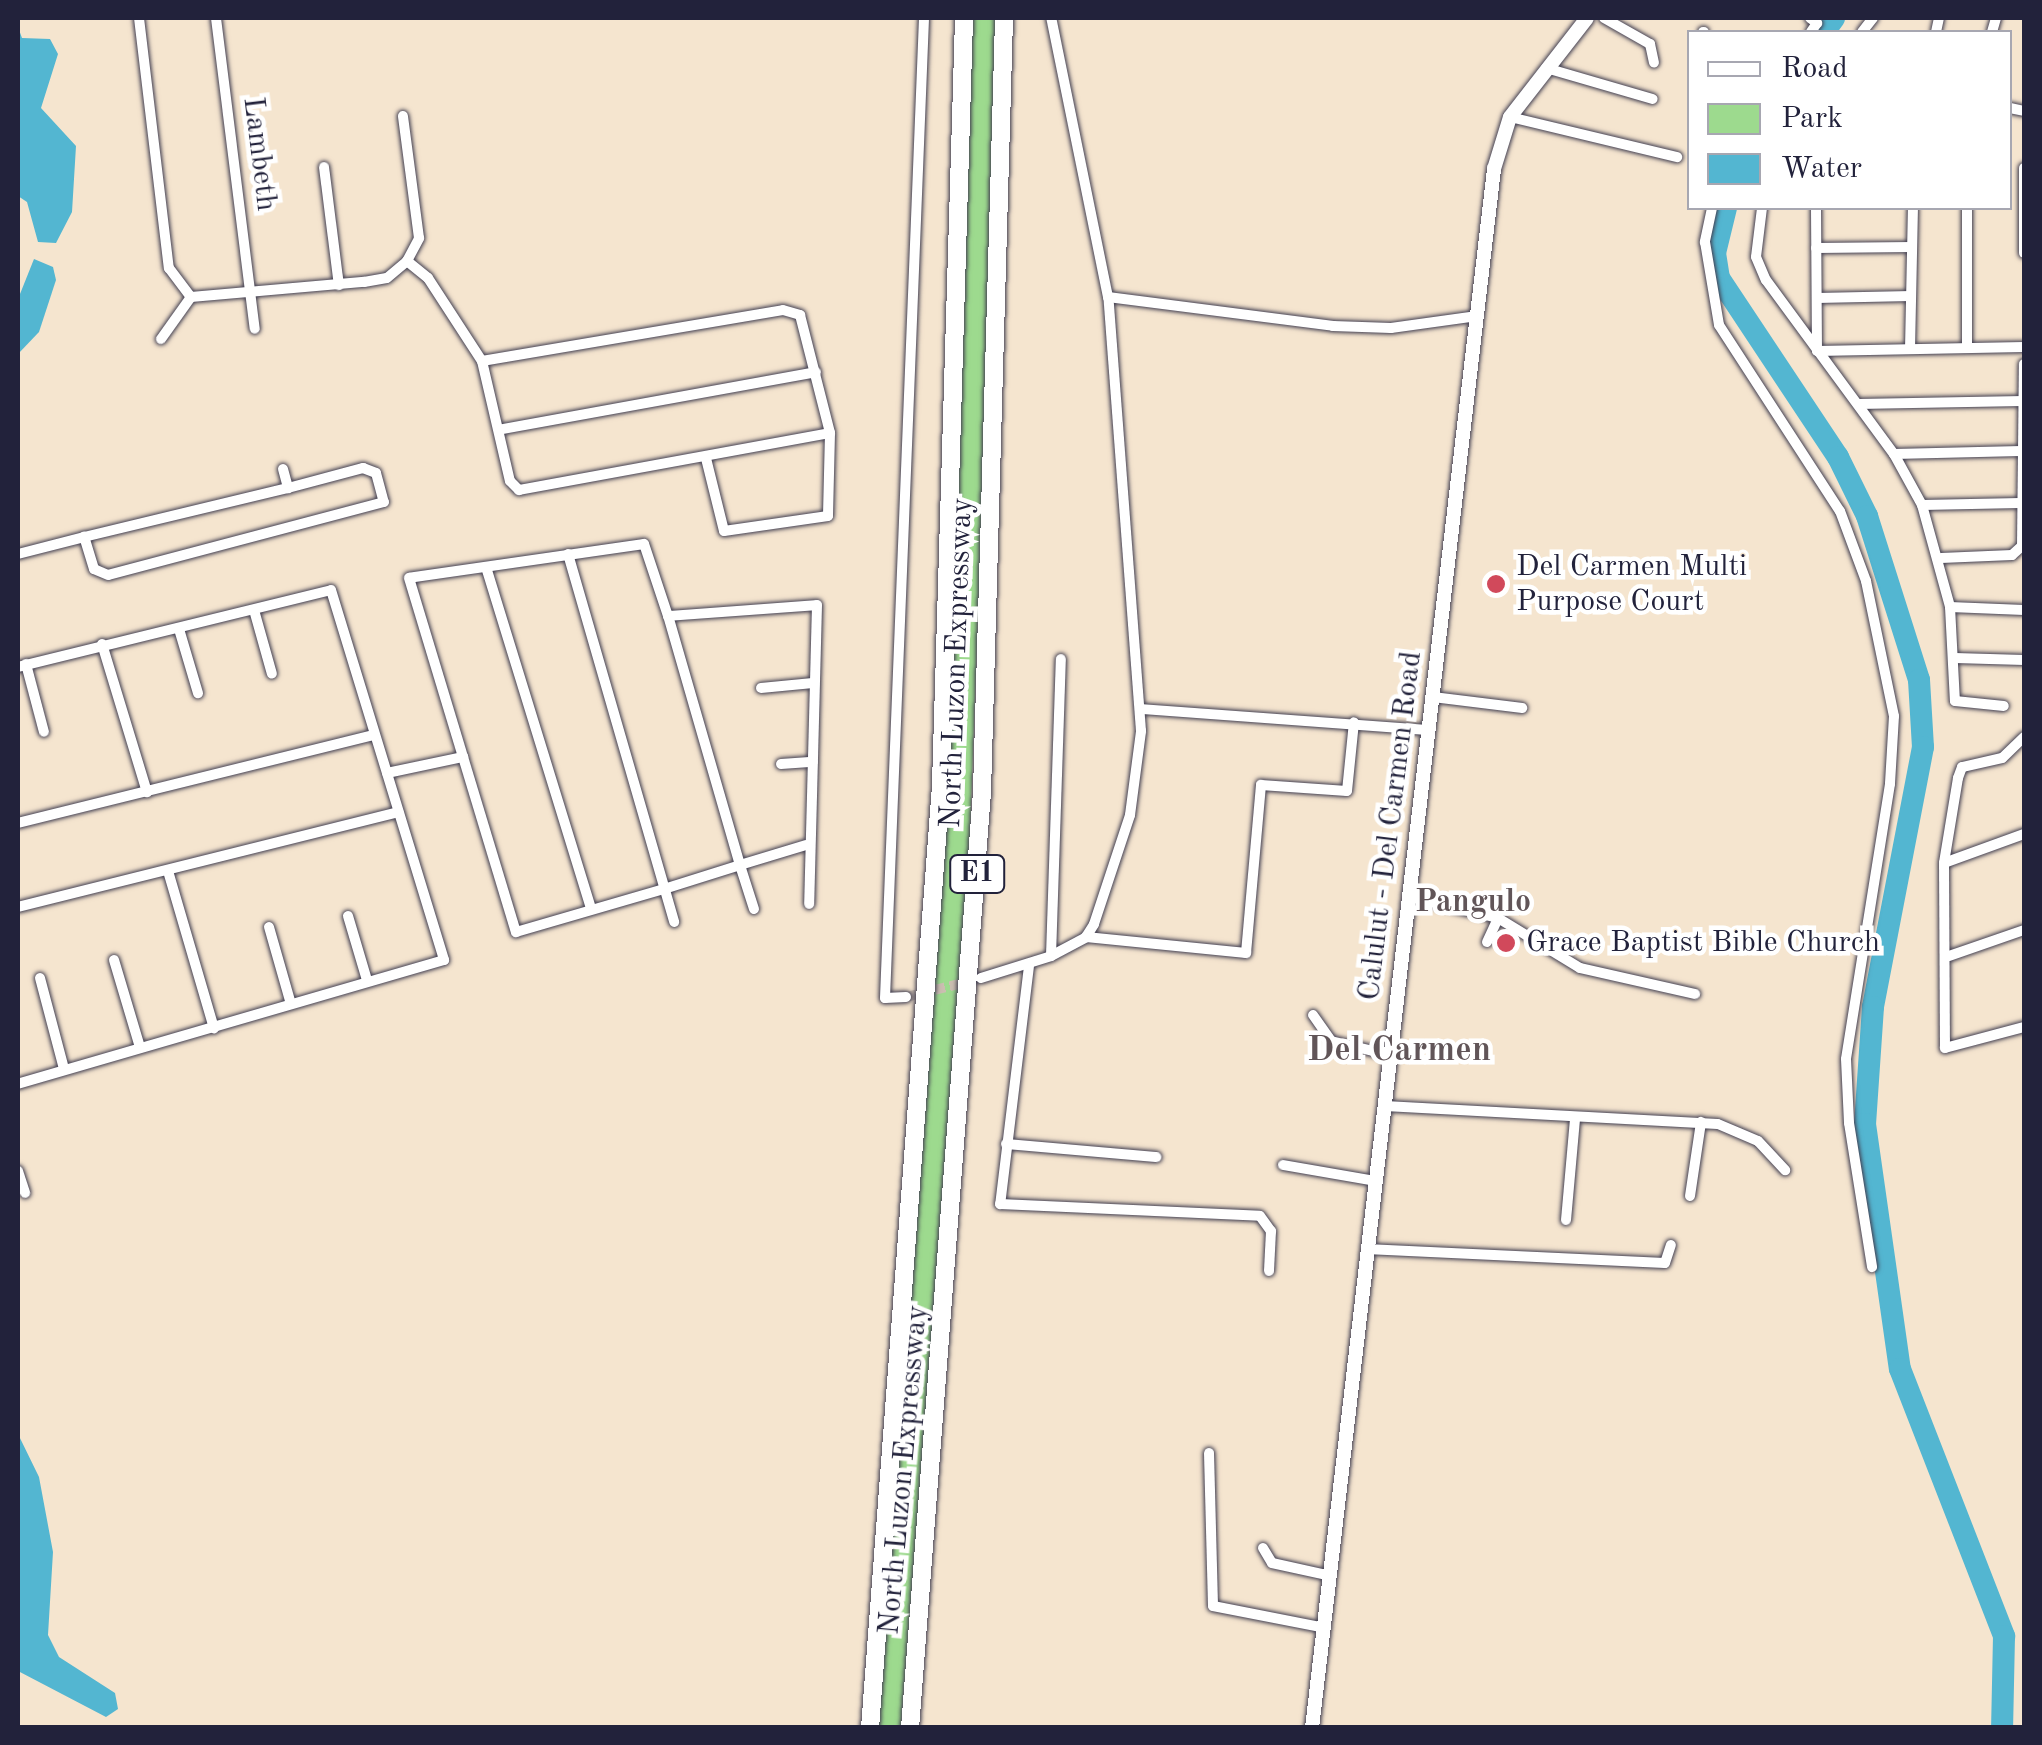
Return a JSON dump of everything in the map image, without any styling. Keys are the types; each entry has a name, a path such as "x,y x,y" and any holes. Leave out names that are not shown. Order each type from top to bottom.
{"highway":[{"name":"North Luzon Expressway","path":"870,1728 940,785 964,18"},
{"name":"North Luzon Expressway","path":"910,1728 982,792 1004,18"}],"main road":[{"name":"Calulut - Del Carmen Road","path":"1312,1728 1494,169 1510,116 1587,18"}],"street":[{"path":"139,18 170,268 191,297"},
{"name":"Lambeth","path":"216,18 255,330"},
{"path":"906,997 884,998 924,18"},
{"path":"1051,18 1108,297 1141,708 1130,815 1086,937"},
{"path":"1604,18 1650,44 1654,63"},
{"path":"1863,30 1873,18"},
{"path":"1545,68 1653,99"},
{"path":"191,297 252,296 386,278 407,261 419,238 403,116"},
{"path":"1510,116 1677,158"},
{"path":"324,167 339,284"},
{"path":"2024,168 2024,253"},
{"path":"1712,210 1705,242 1719,325 1840,511 1866,581 1894,716 1890,784 1846,1059 1849,1124 1872,1267"},
{"path":"1762,210 1756,257 1817,351 1894,454 1922,505 1940,558 1950,607 1954,701 2004,706"},
{"path":"1816,210 1817,351"},
{"path":"1910,349 1913,210"},
{"path":"1966,210 1967,348"},
{"path":"1816,248 1912,247"},
{"path":"407,261 428,278 482,361 502,430 510,481 519,490 830,433"},
{"path":"1817,298 1911,296"},
{"path":"161,338 191,297"},
{"path":"1108,297 1333,326 1390,328 1478,316"},
{"path":"482,361 790,310 806,321 830,433 832,507 823,521 724,531 706,458"},
{"path":"1817,351 2024,347"},
{"path":"1940,558 2012,555 2023,546 2020,503 2024,364"},
{"path":"502,430 816,372"},
{"path":"1858,404 2023,401"},
{"path":"1894,454 2021,451"},
{"path":"18,554 84,537 288,488 362,468 376,473 384,502 108,575 94,569 84,537"},
{"path":"283,469 288,488"},
{"path":"1922,505 2020,503"},
{"path":"754,909 740,865 668,616 644,544 408,578 516,932 664,889 740,865 806,845"},
{"path":"568,554 674,922"},
{"path":"486,568 591,909"},
{"path":"18,1084 444,960 331,590 22,666 44,732"},
{"path":"668,616 817,605 806,845 808,904"},
{"path":"1950,607 2024,610"},
{"path":"254,610 272,674"},
{"path":"179,629 198,693"},
{"path":"102,644 148,792"},
{"path":"1955,658 2024,660"},
{"path":"1051,956 1061,659"},
{"path":"761,688 813,683"},
{"path":"1433,697 1522,708"},
{"path":"1141,708 1429,730"},
{"path":"981,978 1030,966 1086,937 1246,953 1261,786 1347,791 1354,722"},
{"path":"18,823 374,735"},
{"path":"2024,737 2002,758 1961,768 1944,863 1949,956 1944,1048 2024,1027"},
{"path":"387,773 463,756"},
{"path":"780,764 812,762"},
{"path":"18,907 398,812"},
{"path":"1944,863 2024,834"},
{"path":"168,871 214,1028"},
{"path":"1410,898 1498,918 1580,968 1695,994"},
{"path":"348,916 367,980"},
{"path":"1487,942 1498,918"},
{"path":"269,926 290,1004"},
{"path":"1949,956 2024,930"},
{"path":"114,960 140,1046"},
{"path":"1030,966 1000,1204 1260,1216 1271,1231 1269,1272"},
{"path":"40,978 64,1069"},
{"path":"1313,1016 1332,1041 1390,1055"},
{"path":"1385,1106 1575,1120 1700,1122 1742,1131 1776,1154 1786,1170"},
{"path":"1566,1220 1575,1120"},
{"path":"1690,1196 1700,1122"},
{"path":"1006,1144 1156,1157"},
{"path":"1283,1165 1376,1181"},
{"path":"18,1171 25,1194"},
{"path":"1366,1250 1665,1263 1671,1245"},
{"path":"1209,1453 1213,1606 1325,1628"},
{"path":"1263,1548 1272,1562 1332,1576"}],"green space":[{"path":"972,18 1000,18 969,862 901,1727 878,1728 942,860"}],"water":[{"path":"18,27 22,38 50,39 58,54 41,108 76,146 72,212 56,243 38,242 27,202 18,196"},
{"path":"34,259 53,267 56,280 39,332 18,354 18,299"},
{"path":"18,1434 39,1477 53,1552 48,1635 59,1657 115,1693 118,1709 106,1717 18,1671"}],"waterway":[{"path":"1825,30 1834,18"},
{"path":"1726,210 1715,253 1719,278 1838,457 1867,516 1919,680 1923,747 1873,1007 1865,1124 1900,1369 2004,1636 2002,1728"}],"tunnel":[{"path":"906,997 971,981"}],"place":[{"name":"Del Carmen Multi Purpose Court","path":"1496,584"},
{"name":"Grace Baptist Bible Church","path":"1506,943"}],"district":[{"name":"Pangulo","path":"1473,903"},
{"name":"Del Carmen","path":"1399,1051"}]}
